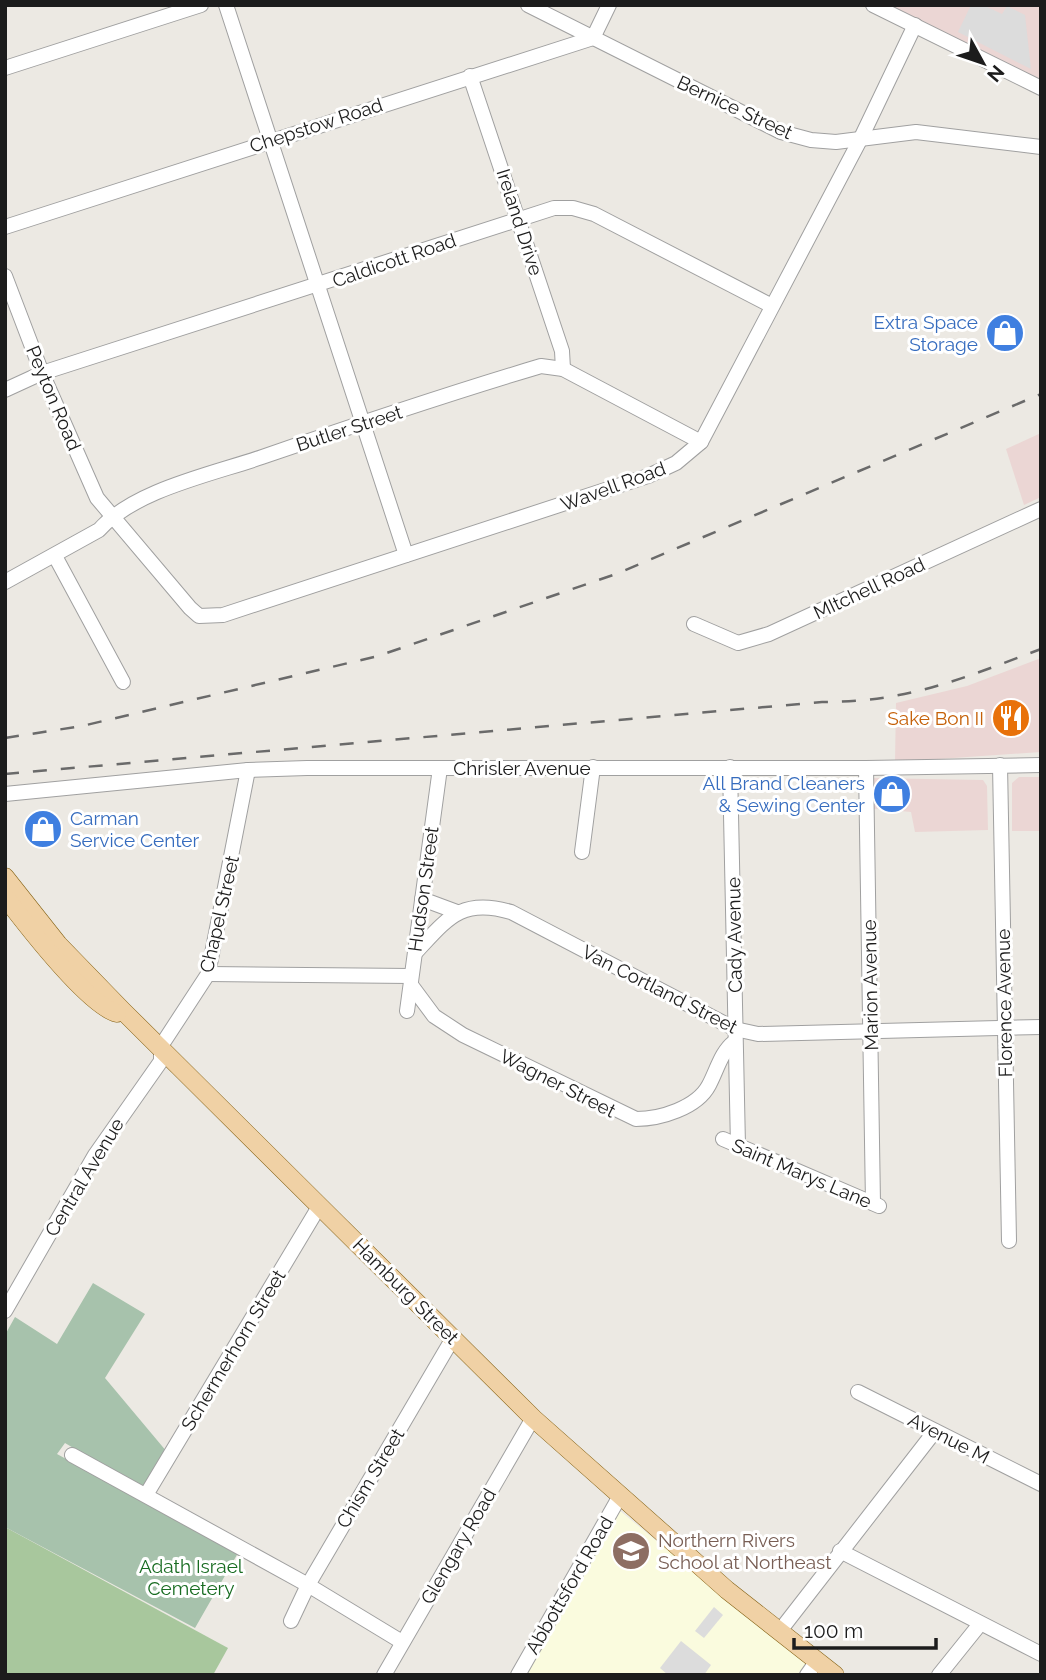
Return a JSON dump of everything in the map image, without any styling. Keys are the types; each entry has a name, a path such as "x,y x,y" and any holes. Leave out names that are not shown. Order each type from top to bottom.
{"main road":[{"name":"Hamburg Street","path":"5,877 58,944 533,1418 779,1632 812,1668 835,1675"},
{"path":"5,897 93,998 105,1009 115,1013 124,1011"}],"street":[{"path":"5,68 201,5"},
{"path":"226,5 406,555"},
{"name":"Bernice Street","path":"528,5 781,132 811,140 860,140 916,132 1041,148"},
{"path":"593,38 609,5"},
{"path":"873,5 1041,88"},
{"name":"Wavell Road","path":"111,517 182,600 199,616 209,618 648,476 676,463 701,442 860,140 915,25"},
{"name":"Chepstow Road","path":"5,227 593,38"},
{"name":"Ireland Drive","path":"470,76 562,351 563,369"},
{"name":"Caldicott Road","path":"5,390 42,373 554,208 573,208 594,214 772,306"},
{"name":"Peyton Road","path":"5,276 42,373 97,498 111,517"},
{"name":"Butler Street","path":"5,582 99,530 111,517 150,496 361,423 541,366 563,369 701,442"},
{"name":"MItchell Road","path":"694,624 738,643 769,634 1041,509"},
{"path":"55,556 123,681"},
{"name":"Florence Avenue","path":"1000,765 1009,1241"},
{"name":"Chrisler Avenue","path":"5,794 248,770 1041,765"},
{"path":"582,852 593,767"},
{"name":"Cady Avenue","path":"730,767 738,1146"},
{"name":"Hudson Street","path":"407,1011 440,768"},
{"name":"Marion Avenue","path":"866,768 877,1205"},
{"name":"Chapel Street","path":"161,1046 208,974 248,770"},
{"name":"Van Cortland Street","path":"422,899 457,912 486,905 511,912 735,1035 1041,1027"},
{"path":"415,953 457,912"},
{"path":"208,974 411,981"},
{"name":"Wagner Street","path":"411,981 434,1016 463,1035 636,1119 658,1119 696,1099 707,1089 735,1035"},
{"name":"Central Avenue","path":"5,1311 94,1155 161,1062 161,1046"},
{"name":"Saint Marys Lane","path":"723,1139 877,1205"},
{"name":"Schermerhorn Street","path":"146,1495 320,1205"},
{"name":"Chism Street","path":"291,1621 308,1585 453,1338"},
{"name":"Avenue M","path":"858,1392 1041,1484"},
{"name":"Glengary Road","path":"384,1675 533,1418"},
{"path":"779,1632 934,1431"},
{"path":"72,1455 308,1585 402,1642"},
{"name":"Abbottsford Road","path":"517,1675 620,1496"},
{"path":"840,1551 1041,1654"},
{"path":"939,1675 980,1623"}],"shaded area":[{"path":"889,5 1041,5 1041,81"},
{"path":"971,5 983,5 1002,14 1007,6 1025,15 1031,69 958,32"},
{"path":"1041,433 1041,497 1024,505 1006,449"},
{"path":"1041,658 1041,752 895,762 896,703 967,686"},
{"path":"1019,777 1041,777 1041,831 1012,831 1012,783"},
{"path":"870,778 983,780 987,786 988,830 915,832 911,812 901,811 901,808 871,809"},
{"name":"Northern Rivers School at Northeast","path":"619,1510 806,1664 797,1675 524,1675"},
{"path":"714,1607 723,1615 704,1638 695,1631"},
{"path":"681,1641 711,1665 704,1675 668,1675 660,1668"}],"green space":[{"name":"Adath Israel Cemetery","path":"93,1283 145,1314 105,1378 167,1452 144,1490 65,1443 57,1454 238,1553 195,1628 5,1527 5,1335 15,1317 57,1344"},
{"path":"5,1527 228,1648 213,1675 5,1675"}],"railway":[{"path":"5,738 82,726 378,656 616,574 1041,394"},
{"path":"5,774 882,698 934,687 1041,649"}],"place":[{"name":"Extra Space Storage","path":"1005,333"},
{"name":"Sake Bon II","path":"1011,718"},
{"name":"All Brand Cleaners & Sewing Center","path":"892,794"},
{"name":"Carman Service Center","path":"43,829"},
{"name":"Northern Rivers School at Northeast","path":"631,1551"}]}
